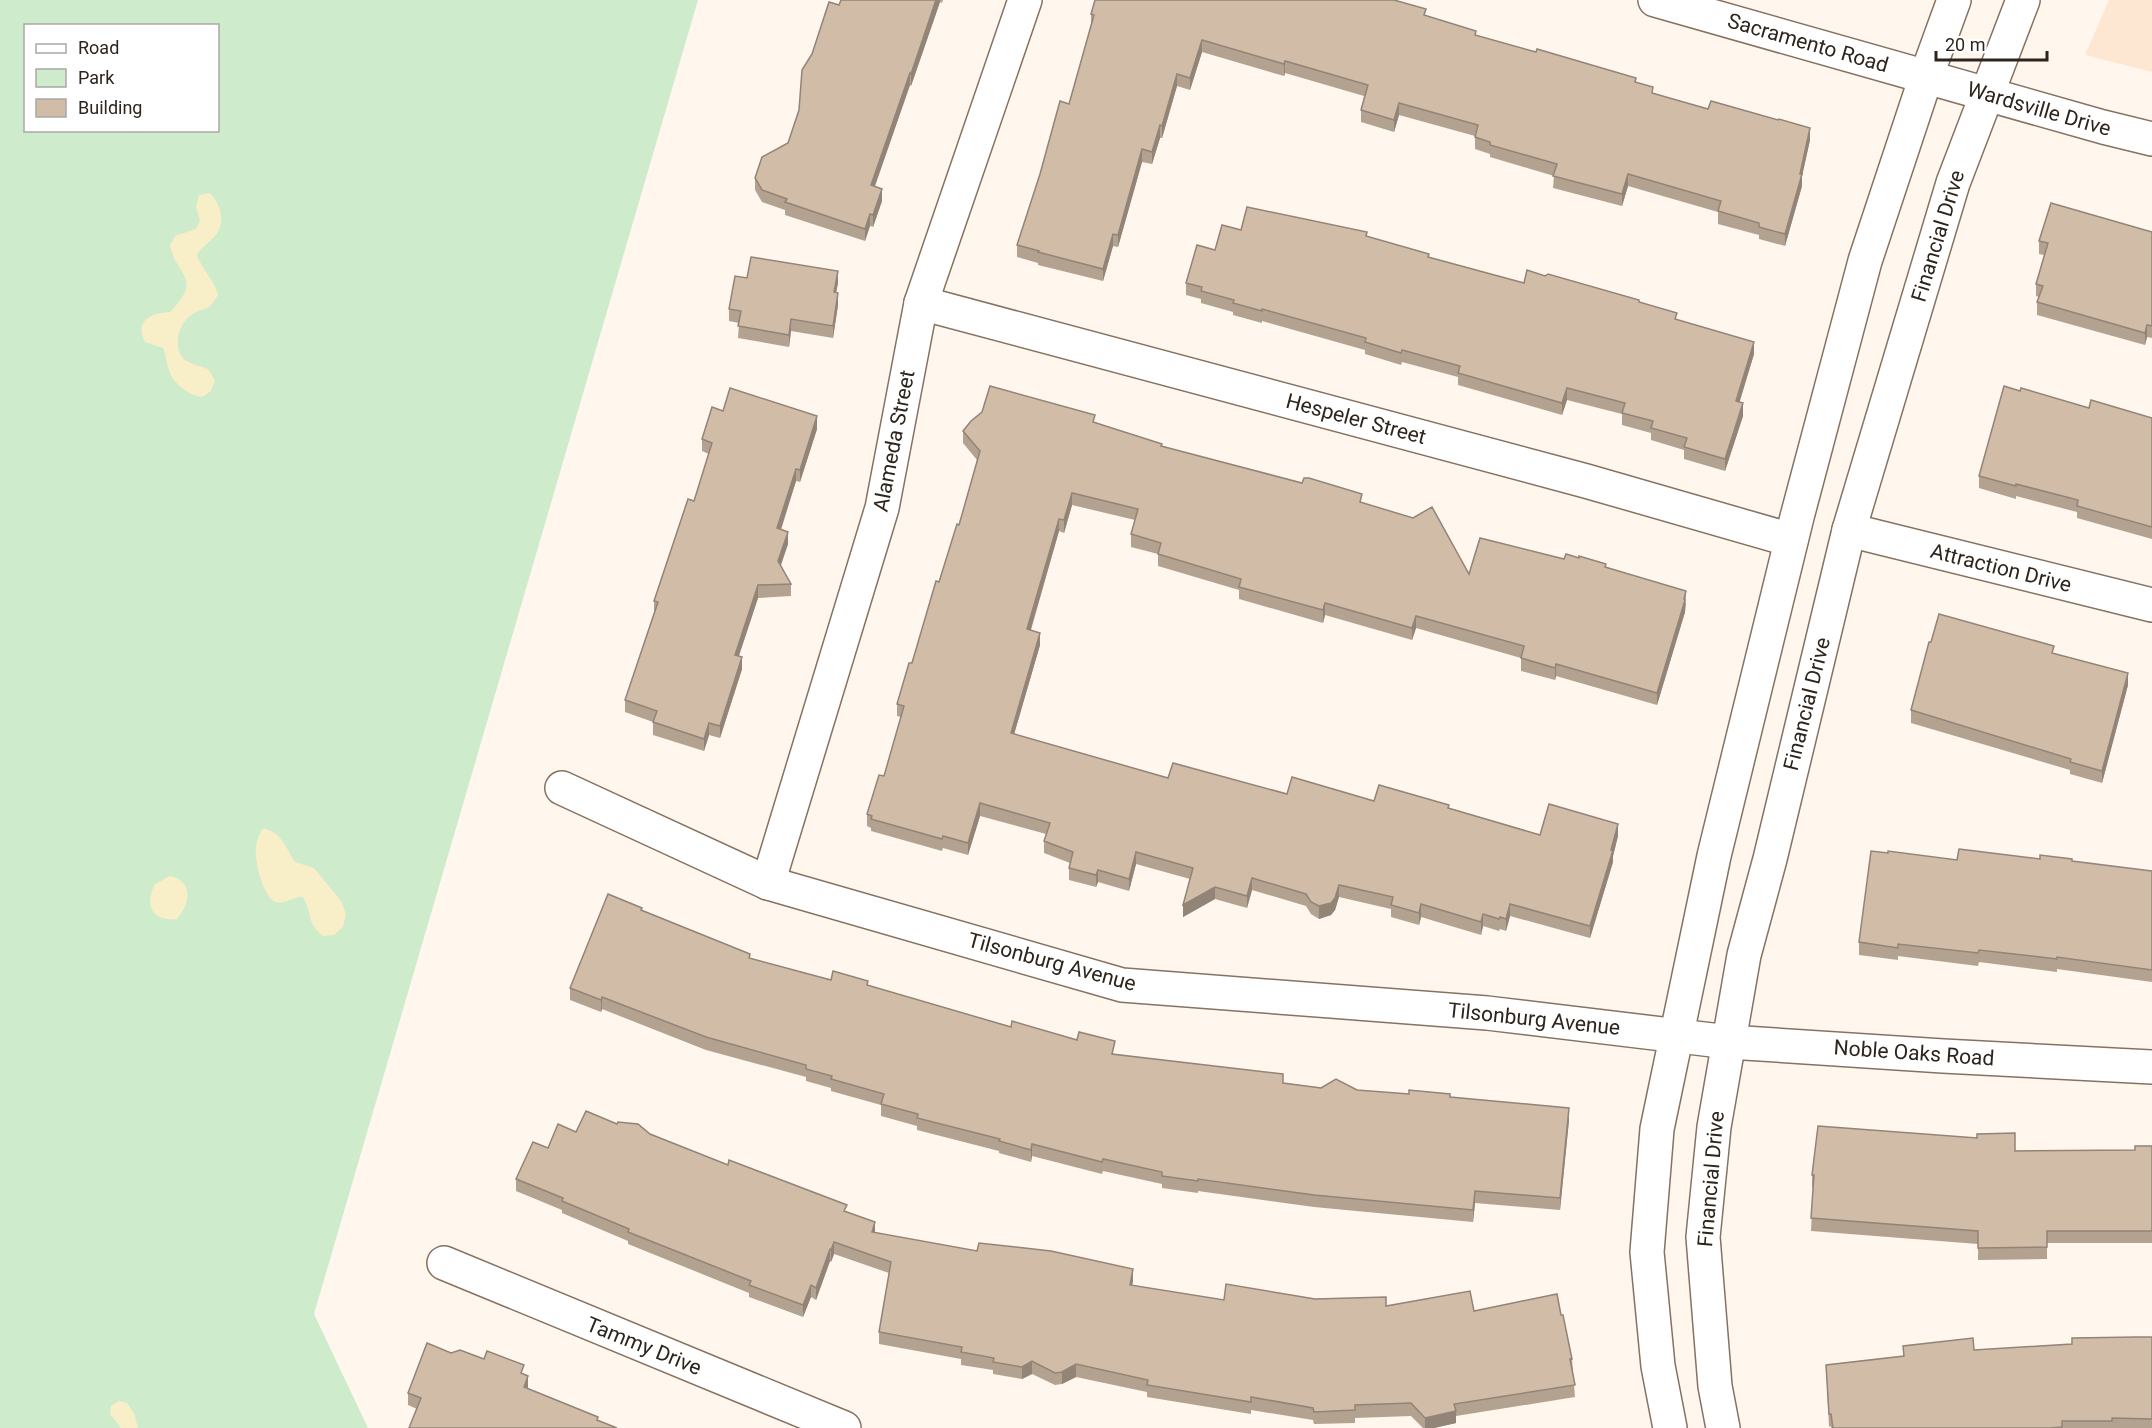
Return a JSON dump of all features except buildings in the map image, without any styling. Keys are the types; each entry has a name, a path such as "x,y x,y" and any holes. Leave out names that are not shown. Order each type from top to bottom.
{"street":[{"name":"Alameda Street","path":"768,883 882,508 921,303 1025,0"},
{"name":"Sacramento Road","path":"1655,0 1926,77"},
{"path":"1670,1428 1658,1366 1647,1252 1657,1129 1714,856 1791,540 1865,261 1954,0"},
{"name":"Financial Drive","path":"1723,1428 1715,1386 1703,1237 1714,1127 1744,955 1770,859 1849,530 1953,183 2023,0"},
{"name":"Wardsville Drive","path":"1926,77 2103,128 2152,139"},
{"name":"Hespeler Street","path":"921,303 1586,481 1791,540"},
{"name":"Attraction Drive","path":"1849,530 2152,605"},
{"name":"Tilsonburg Avenue","path":"562,788 768,883 1122,985 1487,1013 1677,1035"},
{"name":"Noble Oaks Road","path":"1677,1035 1729,1042 1943,1056 2152,1066"},
{"name":"Tammy Drive","path":"444,1263 844,1428"}],"shaded area":[{"path":"2109,0 2152,0 2152,72 2085,55"}],"green space":[{"path":"0,0 698,0 314,1314 368,1428 0,1428"}],"sand":[{"path":"210,193 218,205 221,224 215,236 197,255 218,295 209,306 193,314 184,322 178,340 182,357 208,369 215,380 211,391 202,397 191,394 176,383 170,373 163,348 145,342 142,329 143,324 151,316 170,312 185,291 187,284 185,277 173,256 170,245 175,236 196,229 200,221 196,207 199,195"},
{"path":"263,828 279,837 295,862 314,868 341,901 346,914 343,927 334,935 323,936 318,932 312,923 303,897 279,903 271,899 267,893 260,877 256,852 257,841"},
{"path":"170,876 183,883 187,894 185,907 177,919 161,918 156,915 152,910 150,899 155,884"},
{"path":"119,1401 127,1403 134,1413 138,1428 121,1428 110,1414 111,1406"}]}
